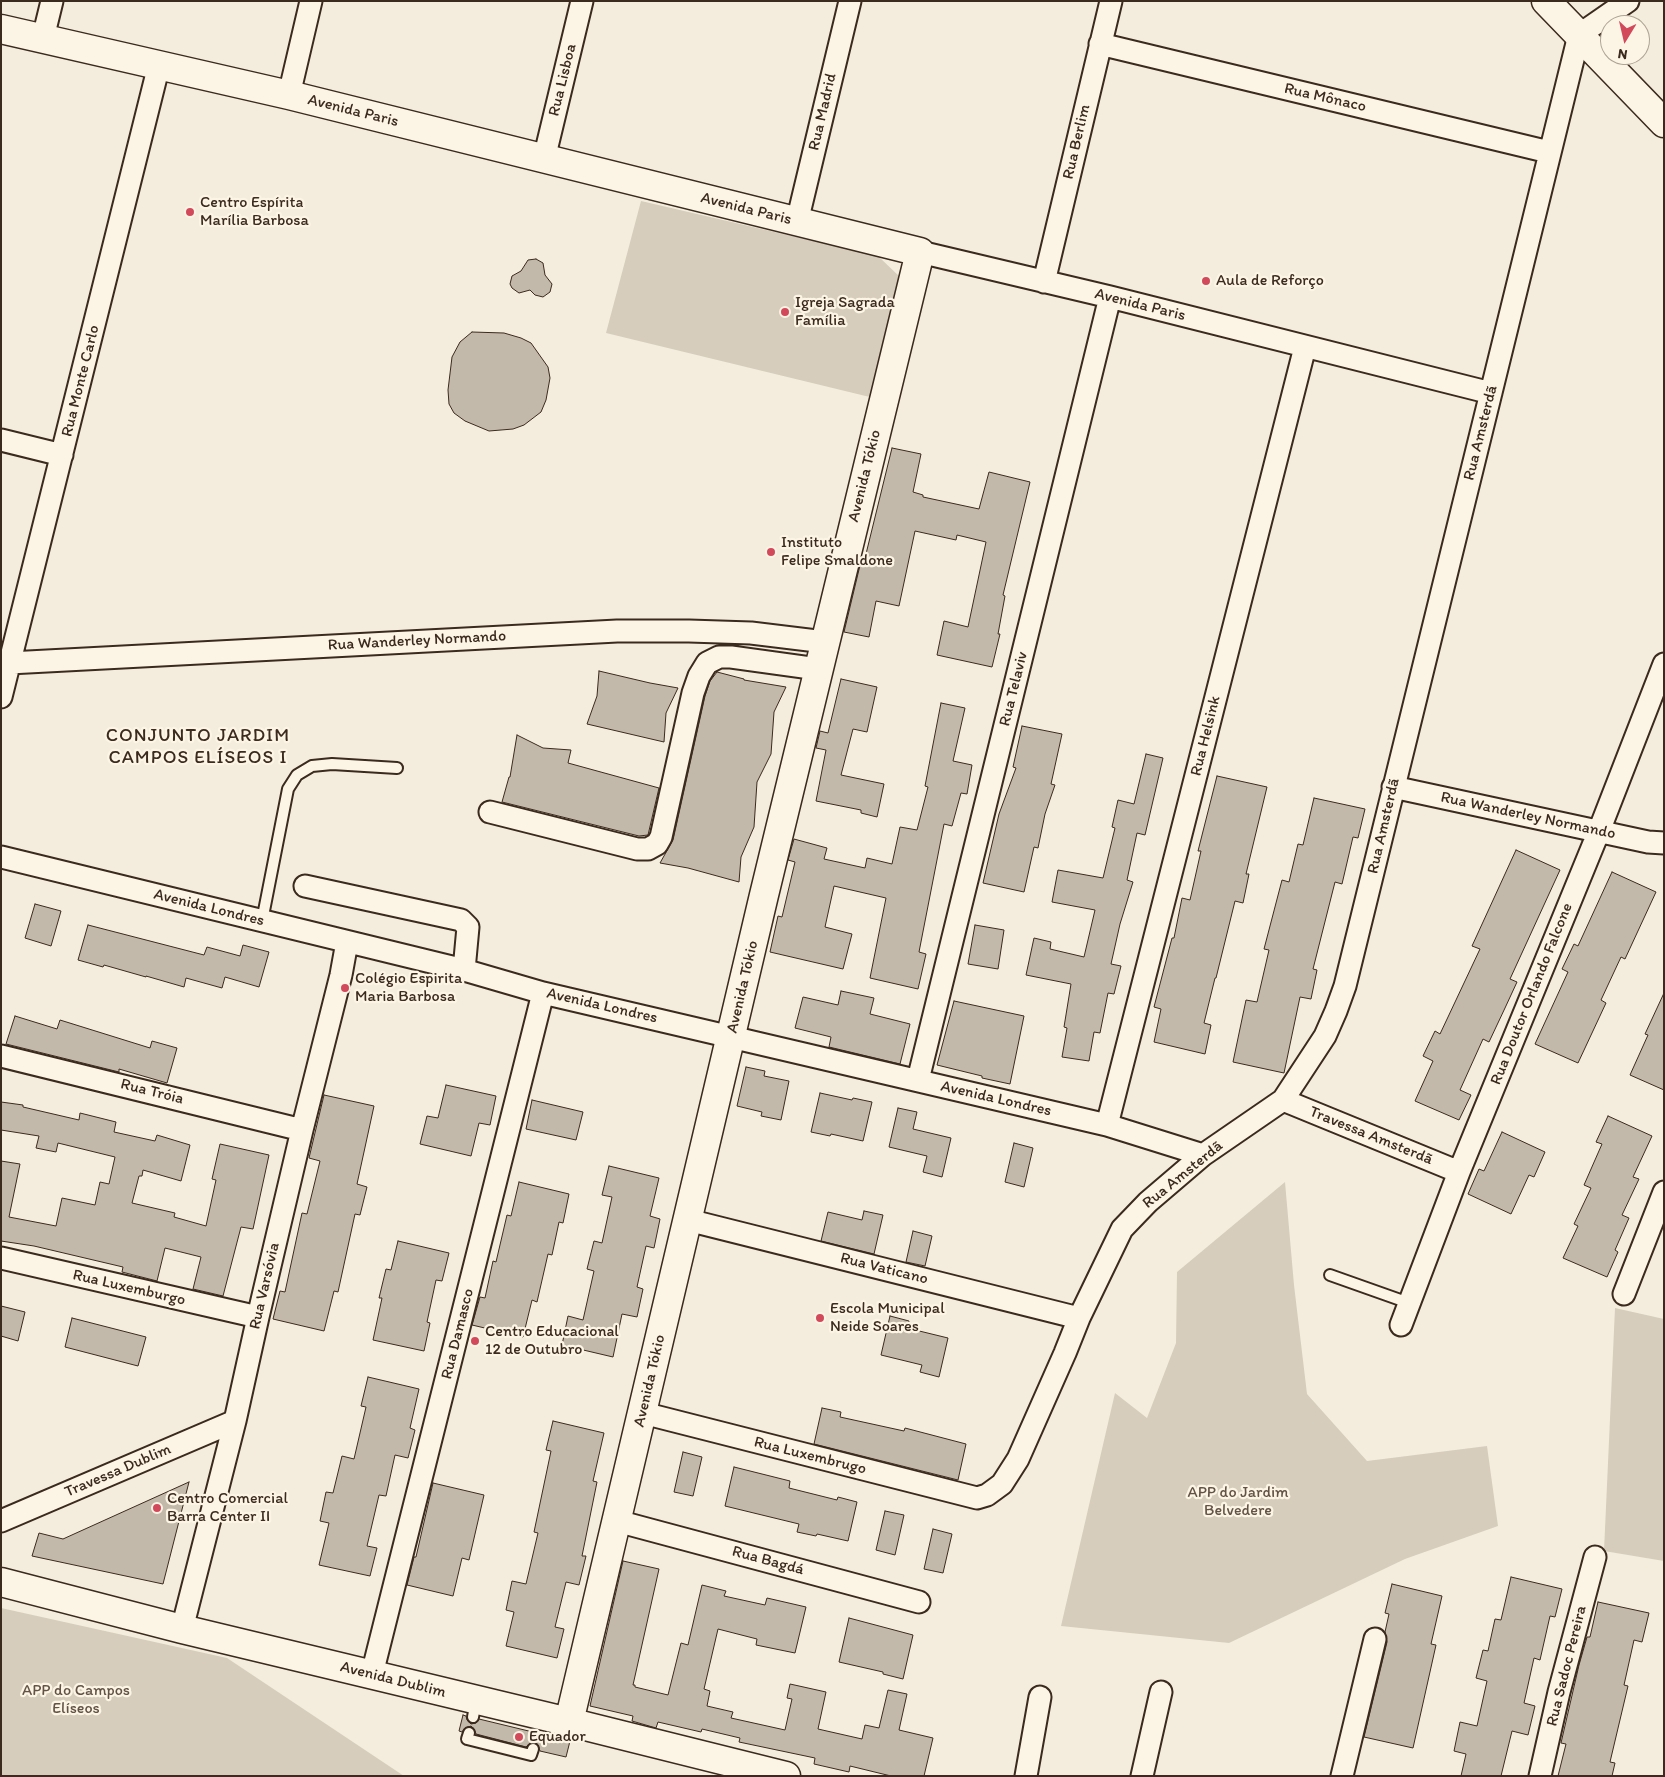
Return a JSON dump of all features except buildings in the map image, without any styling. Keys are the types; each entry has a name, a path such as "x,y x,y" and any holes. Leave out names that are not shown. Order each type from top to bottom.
{"street":[{"path":"43,38 52,1"},
{"path":"289,95 311,1"},
{"name":"Rua Lisboa","path":"544,158 582,1"},
{"name":"Rua Madrid","path":"797,222 850,1"},
{"name":"Rua Berlim","path":"1044,282 1111,1"},
{"path":"1546,1 1664,123"},
{"path":"1579,36 1628,1"},
{"name":"Avenida Paris","path":"1,29 289,95 1491,393"},
{"name":"Rua Amsterdã","path":"977,1498 987,1495 1002,1484 1018,1459 1062,1362 1079,1318 1122,1229 1148,1202 1203,1155 1283,1100 1325,1036 1336,1012 1356,943 1579,36"},
{"name":"Rua Mônaco","path":"1100,44 1549,152"},
{"name":"Rua Monte Carlo","path":"1,697 159,65"},
{"name":"Avenida Tókio","path":"569,1722 818,669 920,252"},
{"name":"Rua Telaviv","path":"918,1080 1110,297"},
{"name":"Rua Helsink","path":"1108,1125 1305,347"},
{"path":"1,440 62,455"},
{"name":"Rua Wanderley Normando","path":"10,663 617,631 742,633 825,642"},
{"path":"490,812 637,849 648,848 656,844 661,838 692,692 707,663 719,657 731,657 818,669"},
{"name":"Rua Doutor Orlando Falcone","path":"1401,1325 1459,1172 1599,831 1664,664"},
{"name":"Rua Wanderley Normando","path":"1393,787 1648,842 1664,843"},
{"name":"Avenida Londres","path":"1,856 464,970 543,993 1108,1125 1203,1155"},
{"path":"305,886 461,920 468,927 464,970"},
{"name":"Rua Varsóvia","path":"182,1629 235,1420 302,1130 341,975 347,942"},
{"name":"Rua Damasco","path":"372,1674 543,993"},
{"name":"Rua Tróia","path":"1,1056 302,1130"},
{"name":"Travessa Amsterdã","path":"1283,1100 1459,1172"},
{"path":"1624,1294 1664,1192"},
{"name":"Rua Vaticano","path":"688,1220 1079,1318"},
{"name":"Rua Luxemburgo","path":"1,1258 258,1317"},
{"name":"Rua Luxembrugo","path":"643,1413 977,1498"},
{"name":"Travessa Dublim","path":"1,1521 235,1420"},
{"name":"Rua Bagdá","path":"617,1521 919,1602"},
{"name":"Rua Sadoc Pereira","path":"1540,1776 1559,1692 1596,1557"},
{"name":"Avenida Dublim","path":"1,1582 182,1629 372,1674 475,1709 541,1720 569,1722 786,1776"},
{"path":"1342,1776 1376,1639"},
{"path":"1142,1776 1161,1692"},
{"path":"1026,1776 1040,1697"}],"lane":[{"path":"262,921 288,790 297,775 312,766 332,764 397,768"},
{"path":"1330,1275 1410,1303"},
{"path":"469,1733 468,1739 532,1755 533,1749"}],"green space":[{"path":"641,201 878,256 900,277 878,399 606,333"},
{"name":"APP do Jardim Belvedere","path":"1285,1182 1294,1285 1307,1394 1367,1461 1487,1446 1498,1526 1405,1559 1229,1643 1061,1626 1115,1393 1147,1418 1176,1343 1177,1272"},
{"path":"1615,1308 1664,1319 1664,1561 1604,1551"},
{"name":"APP do Campos Elíseos","path":"1,1608 227,1658 404,1776 1,1776"}],"place":[{"name":"Centro Espírita Marília Barbosa","path":"190,212"},
{"name":"Aula de Reforço","path":"1206,281"},
{"name":"Igreja Sagrada Família","path":"785,312"},
{"name":"Instituto Felipe Smaldone","path":"771,552"},
{"name":"Colégio Espirita Maria Barbosa","path":"345,988"},
{"name":"Escola Municipal Neide Soares","path":"820,1318"},
{"name":"Centro Educacional 12 de Outubro","path":"475,1341"},
{"name":"Centro Comercial Barra Center II","path":"157,1508"},
{"name":"Equador","path":"519,1737"}],"district":[{"name":"CONJUNTO JARDIM CAMPOS ELÍSEOS I","path":"198,747"}]}
